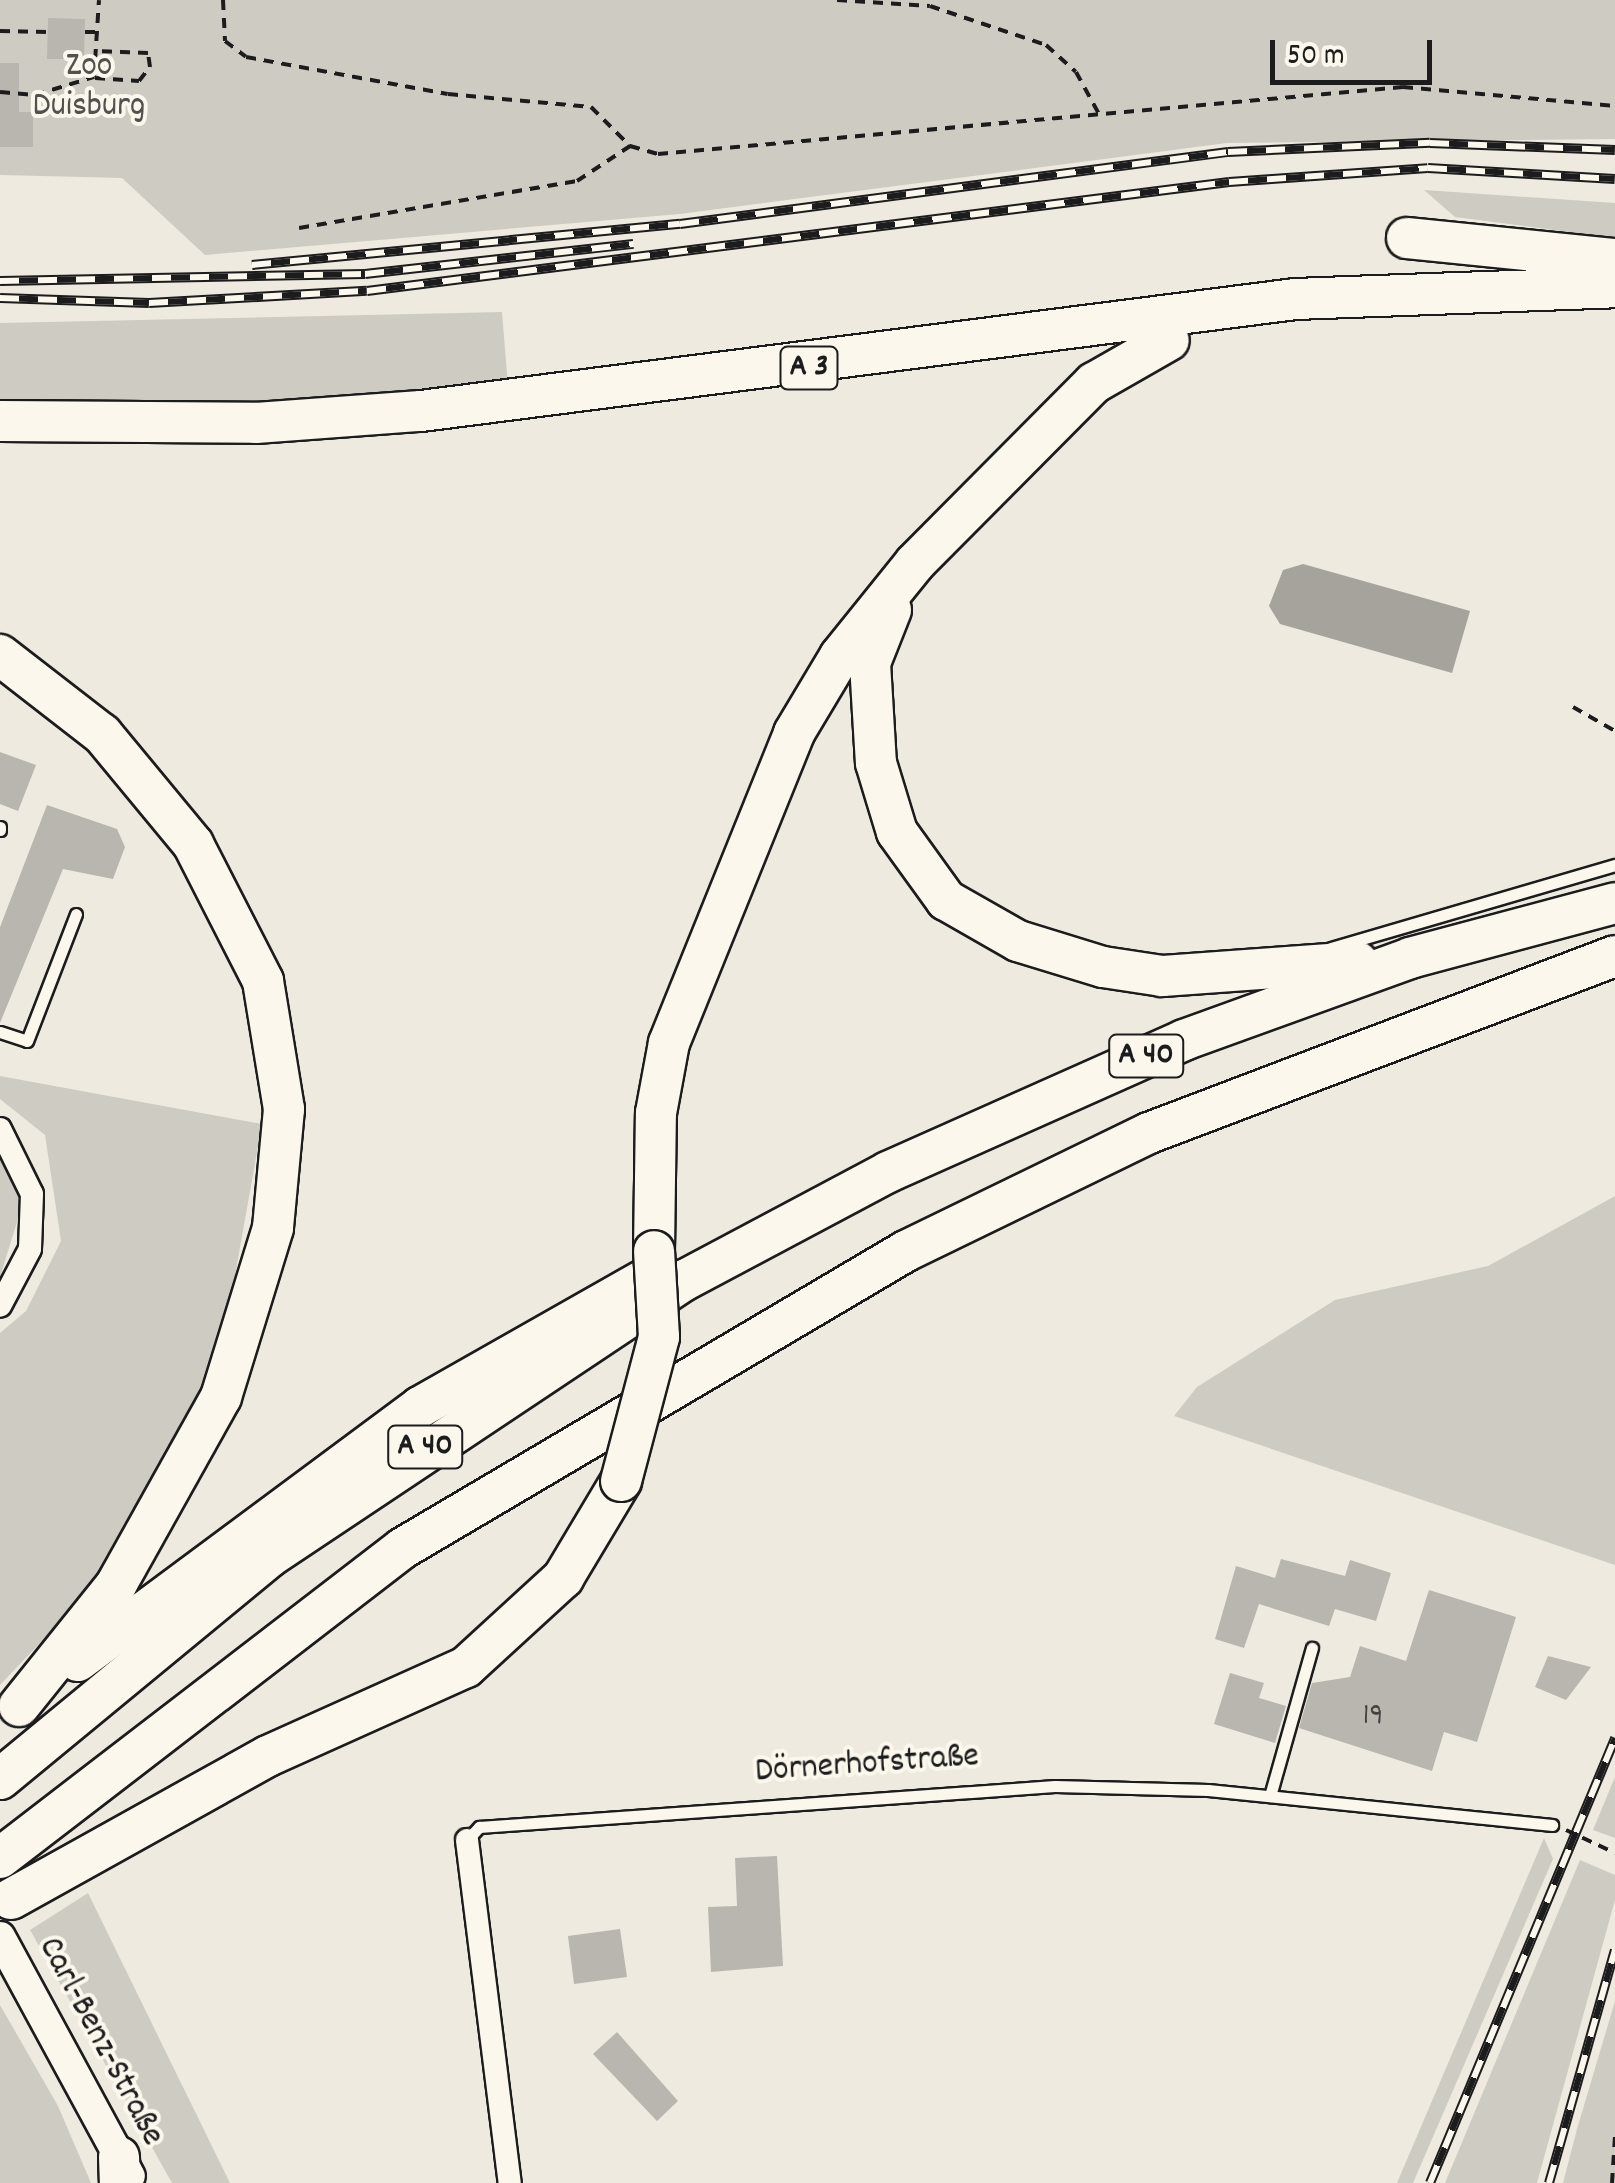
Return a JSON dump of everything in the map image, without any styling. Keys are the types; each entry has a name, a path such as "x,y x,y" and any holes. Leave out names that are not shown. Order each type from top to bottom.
{"highway":[{"path":"1407,238 1615,259"},
{"name":"A 3","path":"0,421 256,424 422,411 1295,299 1615,287"},
{"name":"A 3","path":"0,445 258,442 578,418 1283,325 1615,308"},
{"path":"6,1904 268,1756 466,1667 563,1578 622,1481 659,1338 654,1251 644,1194 668,1042 761,805 855,660 964,519 1094,383 1170,340"},
{"path":"0,655 102,734 193,844 263,981 284,1109 273,1228 221,1398 116,1585 9,1714"},
{"path":"855,660 886,800 915,866 946,900 1076,962 1162,976 1410,958"},
{"name":"A 40","path":"0,1779 269,1557 454,1427 685,1280 888,1172 1184,1040 1410,958 1615,903"},
{"name":"A 40","path":"0,1858 254,1669 403,1548 906,1250 1148,1133 1615,956"},
{"path":"9,1714 470,1377 794,1204 888,1172"},
{"path":"6,1904 254,1669"}],"main road":[{"name":"Carl-Benz-Straße","path":"8,1949 124,2174"}],"street":[{"path":"0,1129 32,1194 30,1249 0,1306"},
{"name":"Dörnerhofstraße","path":"467,1840 510,2183"}],"lane":[{"path":"1262,970 1615,865"},
{"path":"0,1032 27,1041 76,914"},
{"path":"1270,1796 1312,1648"},
{"name":"Dörnerhofstraße","path":"467,1840 479,1827 1054,1786 1270,1796 1552,1825"}],"path":[{"path":"94,77 99,0"},
{"path":"222,0 226,41 246,57 448,94 591,106 630,146 658,154 1403,87 1615,106"},
{"path":"837,0 930,6 1046,45 1076,72 1099,114"},
{"path":"0,32 48,32"},
{"path":"84,32 98,32"},
{"path":"0,92 35,95 94,77 121,84 150,67 148,53 96,51"},
{"path":"299,228 562,185 630,146"},
{"path":"1573,707 1615,731"},
{"path":"1552,1825 1615,1854"},
{"path":"1612,2183 1615,2136"}],"green space":[{"name":"Zoo Duisburg","path":"0,0 1615,0 1615,139 1227,143 680,214 205,255 122,178 0,175"},
{"path":"1424,190 1615,203 1615,238 1455,217"},
{"path":"502,312 508,386 288,405 0,402 0,323"},
{"path":"0,1076 262,1124 226,1326 176,1449 81,1600 0,1685 0,1333 26,1311 61,1241 45,1135 0,1099"},
{"path":"0,1152 22,1206 0,1277"},
{"path":"1615,1196 1615,1565 1174,1416 1197,1387 1335,1300 1488,1266"},
{"path":"1615,1777 1615,1838 1593,1830"},
{"path":"1544,1838 1553,1859 1413,2183 1397,2183"},
{"path":"1580,1860 1615,1875 1615,1900 1537,2183 1445,2183"},
{"path":"88,1893 230,2183 172,2183 30,1930"},
{"path":"1615,2001 1615,2183 1563,2183 1577,2129"},
{"path":"0,2005 58,2106 91,2183 0,2183"}],"shaded area":[{"path":"1303,564 1470,611 1452,673 1280,624 1269,606 1283,570"}],"building":[{"path":"48,18 85,19 84,59 47,59"},
{"path":"0,63 19,63 19,112 33,112 33,147 0,147"},
{"path":"0,752 36,765 18,811 0,804"},
{"path":"47,805 117,829 125,847 113,879 63,869 0,1023 0,927"},
{"path":"1281,1559 1345,1576 1350,1560 1391,1573 1376,1621 1335,1609 1329,1626 1259,1604 1244,1648 1215,1639 1236,1566 1275,1578"},
{"path":"1429,1590 1516,1617 1477,1742 1444,1732 1432,1771 1299,1728 1312,1683 1350,1677 1360,1646 1406,1661"},
{"path":"1548,1656 1591,1667 1566,1700 1535,1687"},
{"path":"1230,1673 1264,1683 1259,1698 1286,1706 1275,1743 1214,1724"},
{"path":"777,1856 783,1966 711,1972 708,1907 737,1906 735,1858"},
{"path":"620,1929 627,1977 574,1984 568,1936"},
{"path":"617,2032 678,2101 657,2121 593,2054"}],"railway":[{"path":"252,265 680,224 1228,152 1430,143 1615,150"},
{"path":"0,298 149,303 367,291 1229,182 1428,168 1615,179"},
{"path":"0,281 365,274 633,244"},
{"path":"1430,2183 1615,1738"},
{"path":"1549,2183 1615,1950"}]}
